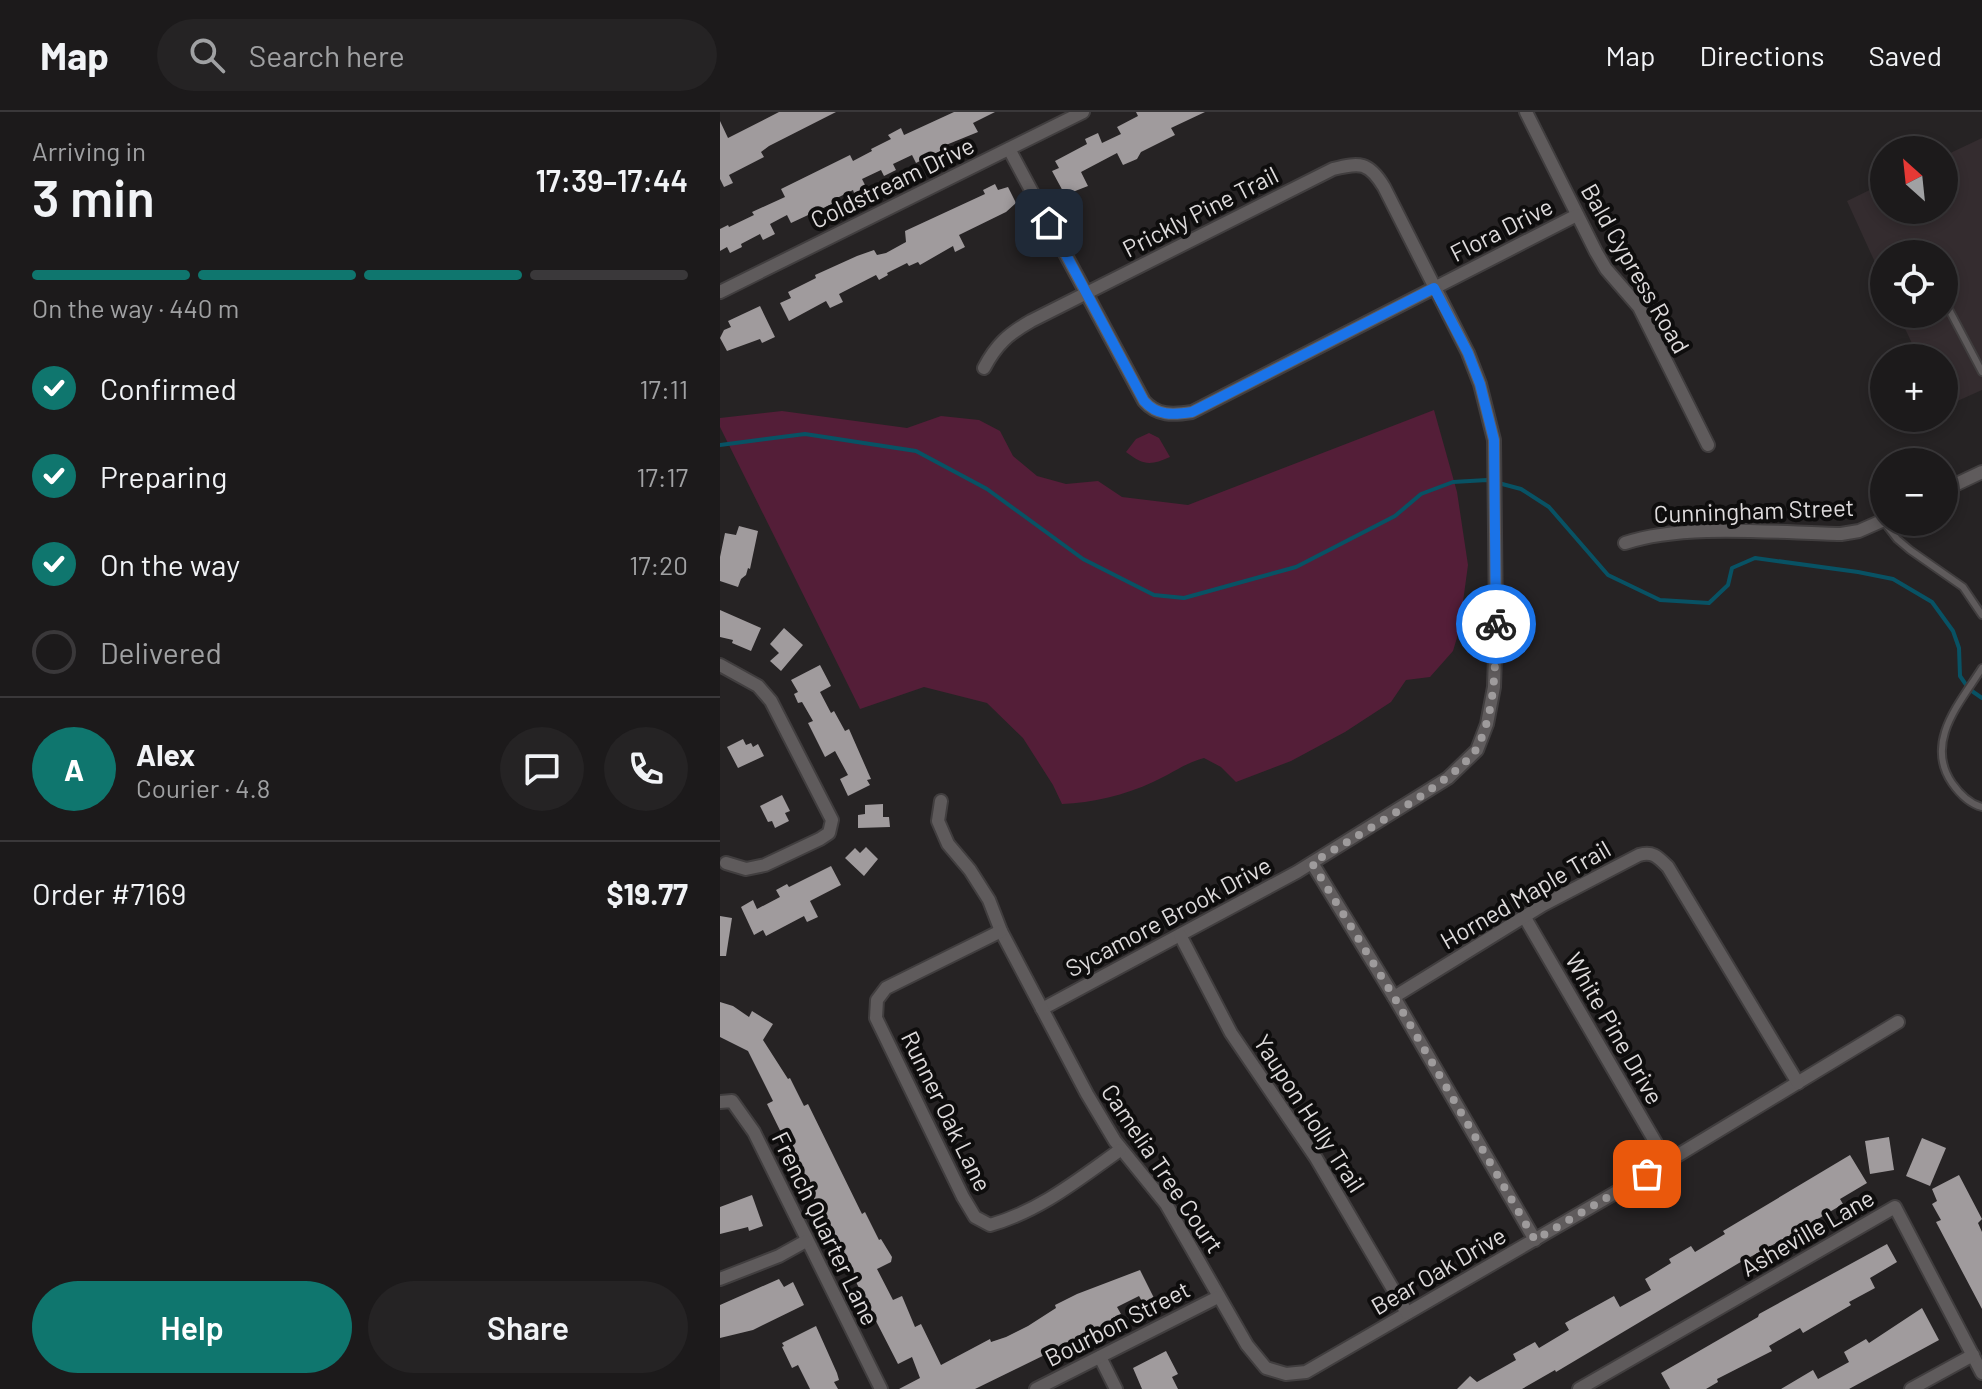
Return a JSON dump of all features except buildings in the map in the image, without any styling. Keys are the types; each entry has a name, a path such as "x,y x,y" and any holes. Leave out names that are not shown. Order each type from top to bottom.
{"street":[{"name":"Coldstream Drive","path":"720,292 1083,112"},
{"name":"Bald Cypress Road","path":"1530,113 1577,215 1606,269 1639,307 1708,445"},
{"name":"Flora Drive","path":"1009,149 1144,401 1153,411 1177,414 1192,412 1577,215"},
{"name":"Prickly Pine Trail","path":"984,368 994,349 1008,335 1087,293 1333,169 1353,163 1367,166"},
{"name":"Sycamore Brook Drive","path":"1042,1009 1312,863 1448,778 1477,750 1487,724 1494,687 1494,440 1480,384 1468,353 1384,187 1367,166"},
{"path":"1958,483 1982,472"},
{"name":"Cunningham Street","path":"1625,543 1645,536 1688,532 1841,534 1870,527"},
{"path":"720,665 758,686 771,701 832,820 829,833 765,865 746,869 726,863"},
{"name":"Camelia Tree Court","path":"941,801 938,821 948,844 989,900 1001,931 1120,1150 1166,1204 1247,1345 1266,1368 1286,1374"},
{"name":"Horned Maple Trail","path":"1394,997 1524,916 1649,852 1658,856 1668,867 1798,1083"},
{"path":"1312,863 1535,1240"},
{"name":"White Pine Drive","path":"1524,916 1667,1162"},
{"name":"Runner Oak Lane","path":"1001,931 886,988 877,1000 876,1018 963,1197 975,1217 990,1225 1010,1220 1068,1189 1120,1150"},
{"name":"Yaupon Holly Trail","path":"1180,935 1231,1033 1316,1158 1407,1313"},
{"name":"Bear Oak Drive","path":"1286,1374 1306,1372 1667,1162 1898,1022"},
{"name":"French Quarter Lane","path":"720,1102 732,1101 743,1113 881,1389"},
{"name":"Asheville Lane","path":"1579,1389 1895,1207 1982,1373"},
{"path":"720,1279 779,1256 806,1241"},
{"name":"Bourbon Street","path":"1036,1389 1218,1297"},
{"path":"1911,1389 1973,1355"},
{"path":"1100,1357 1116,1389"}],"lane":[{"path":"1958,327 1982,372"},
{"path":"1895,536 1963,587 1982,615"},
{"path":"1982,668 1950,718 1941,740 1941,757 1954,787 1982,807"}],"shaded area":[{"path":"1982,138 1982,390 1958,401 1958,344 1912,344 1905,328 1958,328 1958,240 1870,240 1870,251 1847,201 1870,190 1870,224 1958,224 1958,149"},
{"path":"1434,410 1457,492 1468,565 1459,631 1453,651 1430,677 1406,680 1391,702 1345,732 1291,761 1236,782 1221,767 1204,758 1131,791 1097,800 1062,804 1023,738 987,703 924,687 860,709 720,427 720,418 782,411 907,428 941,416 979,420 1000,431 1013,456 1037,476 1066,484 1098,481 1122,497 1188,505"},
{"path":"1149,433 1159,438 1170,457 1147,463 1126,452 1136,439"}],"waterway":[{"path":"720,445 805,434 916,451 987,489 1083,559 1154,595 1184,598 1296,567 1395,516 1421,494 1453,482 1487,480 1521,489 1549,507 1608,575 1660,600 1709,603 1728,585 1732,568 1755,558 1893,579 1932,602 1953,631 1959,648 1960,676 1969,689 1982,698"}],"way so far":[{"path":"1496,624 1494,687 1487,724 1477,750 1448,778 1312,863 1535,1240 1647,1174"}],"route":[{"path":"1049,223 1144,401 1153,411 1163,413 1192,412 1434,288 1468,353 1480,384 1494,440 1496,624"}]}
